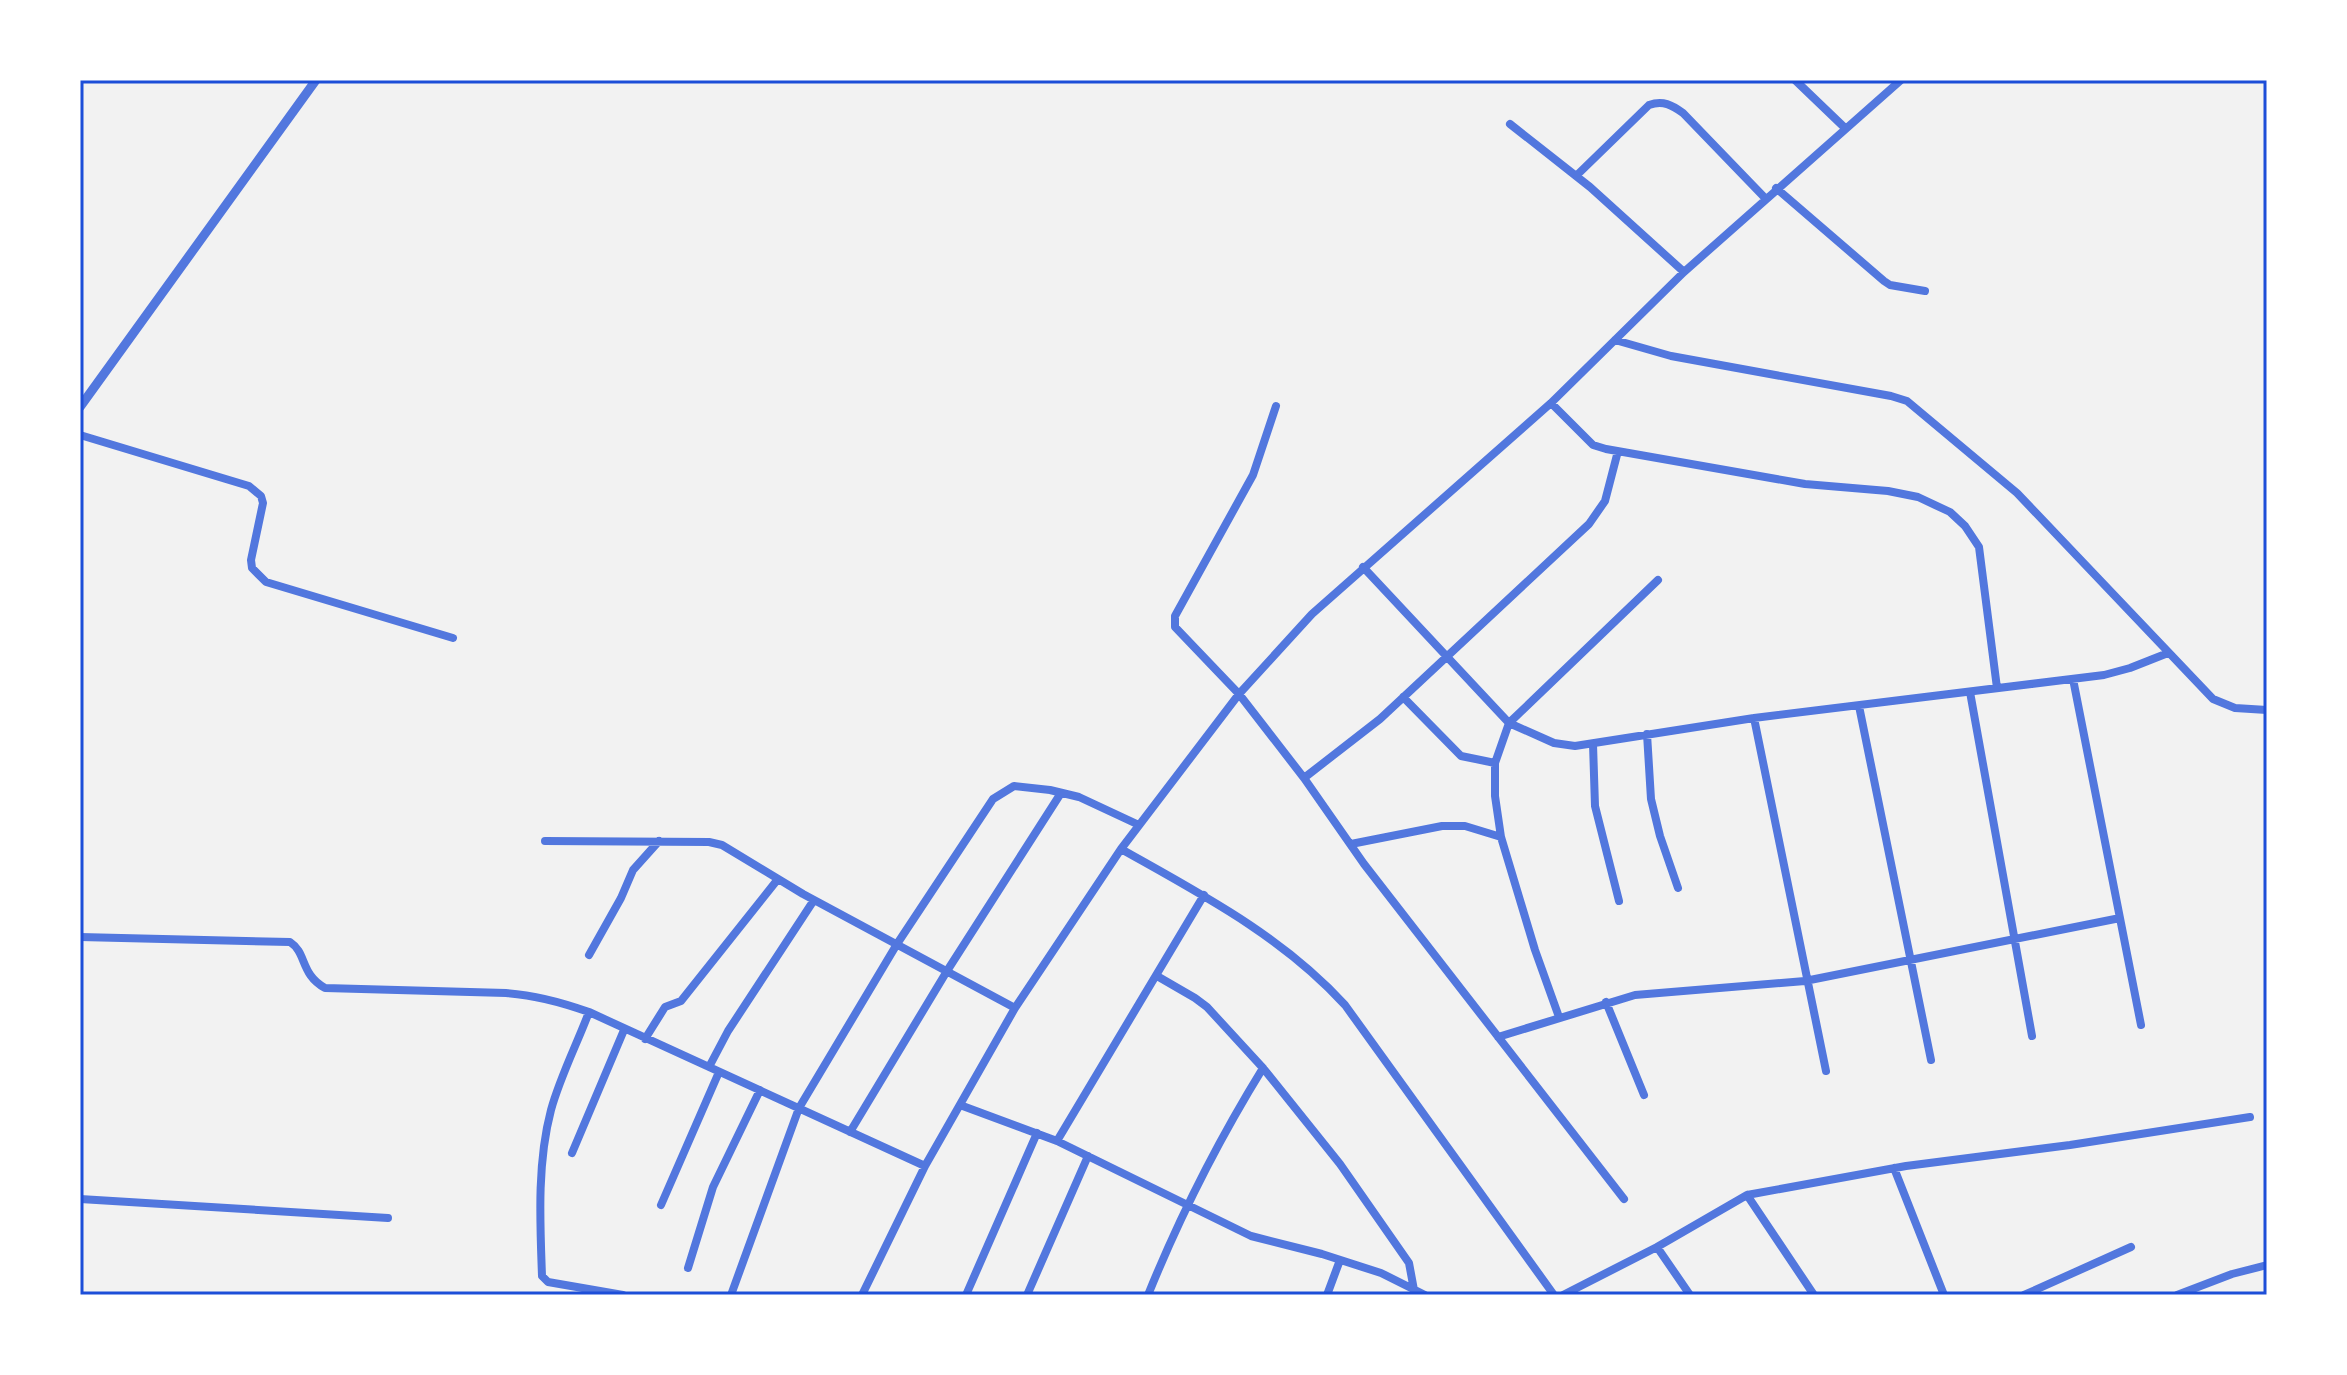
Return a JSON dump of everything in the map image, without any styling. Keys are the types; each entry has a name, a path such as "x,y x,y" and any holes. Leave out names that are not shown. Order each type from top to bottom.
{"street":[{"path":"80,407 316,80"},
{"path":"1795,80 1845,128"},
{"path":"862,1295 925,1166 1015,1008 1121,849 1239,694 1312,614 1551,403 1684,272 1901,80"},
{"path":"1576,176 1649,105 1657,102 1670,104 1683,113 1765,198"},
{"path":"1510,124 1576,176 1684,272"},
{"path":"1776,188 1884,281 1890,285 1925,291"},
{"path":"1615,340 1671,356 1907,401 2017,493 2213,699 2235,708 2267,710"},
{"path":"1551,403 1593,445 1805,484 1888,491 1918,497 1950,512 1965,526 1979,547 1997,688"},
{"path":"1276,406 1253,475 1174,622 1182,636 1239,694 1624,1199"},
{"path":"80,435 249,486 257,492 263,503 251,560 252,568 266,582 453,638"},
{"path":"1304,778 1374,725 1589,524 1605,501 1618,451"},
{"path":"1363,567 1509,723 1554,743 1593,744 1754,718 2073,679 2117,672 2168,653"},
{"path":"1559,1017 1531,938 1501,837 1494,785 1495,763 1509,723 1658,580"},
{"path":"2073,679 2141,1025"},
{"path":"1970,692 2032,1036"},
{"path":"1403,697 1461,756 1495,763"},
{"path":"1859,706 1931,1060"},
{"path":"1754,718 1805,981 1826,1071"},
{"path":"1647,734 1651,799 1678,888"},
{"path":"1593,744 1595,806 1619,901"},
{"path":"731,1295 799,1108 897,944 993,799 1014,786 1061,793 1079,797 1139,825"},
{"path":"850,1132 947,971 1061,793"},
{"path":"1351,844 1442,826 1465,826 1501,837"},
{"path":"545,841 709,842 722,845 814,900 1015,1008"},
{"path":"589,955 633,870 659,841"},
{"path":"1121,849 1204,895 1289,952 1345,1005 1554,1295"},
{"path":"645,1039 665,1007 681,1001 778,879"},
{"path":"1057,1141 1204,895"},
{"path":"709,1067 736,1018 814,900"},
{"path":"1498,1037 1635,995 1805,981 2120,918"},
{"path":"80,937 290,942 298,949 306,972 325,988 530,994 557,1000 925,1166"},
{"path":"1157,976 1207,1007 1263,1068 1340,1164 1409,1263 1414,1290"},
{"path":"1606,1002 1644,1095"},
{"path":"589,1012 552,1106 545,1140 540,1217 542,1276 548,1282 623,1295"},
{"path":"572,1153 624,1030"},
{"path":"1148,1295 1187,1205 1229,1122 1263,1068"},
{"path":"661,1205 719,1072"},
{"path":"688,1268 713,1187 760,1090"},
{"path":"960,1105 1057,1141 1251,1236 1381,1273 1425,1295"},
{"path":"1563,1295 1657,1247 1747,1195 1894,1168 2250,1117"},
{"path":"966,1295 1037,1133"},
{"path":"1027,1295 1088,1156"},
{"path":"1894,1168 1944,1295"},
{"path":"1747,1195 1814,1295"},
{"path":"80,1199 388,1218"},
{"path":"1657,1247 1690,1295"},
{"path":"2024,1295 2131,1247"},
{"path":"1327,1295 1340,1260"},
{"path":"2177,1295 2232,1274 2267,1265"}]}
